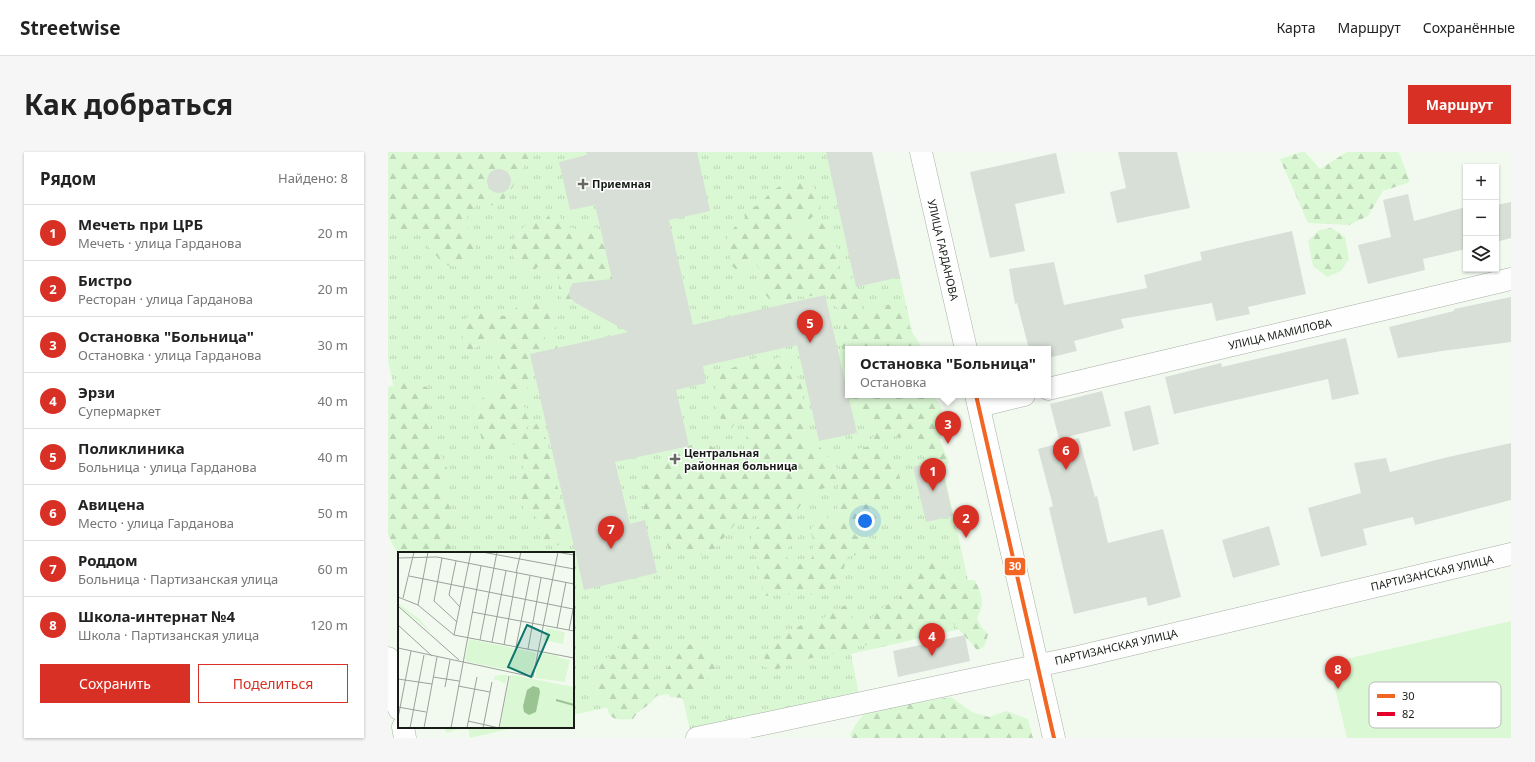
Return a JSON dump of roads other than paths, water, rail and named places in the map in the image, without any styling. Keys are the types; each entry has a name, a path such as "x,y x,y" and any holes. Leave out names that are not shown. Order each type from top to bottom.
{"street":[{"name":"УЛИЦА ГАРДАНОВА","path":"921,152 965,346"},
{"name":"УЛИЦА МАМИЛОВА","path":"1051,388 1511,279"},
{"path":"996,398 978,400 1054,738"},
{"name":"ПАРТИЗАНСКАЯ УЛИЦА","path":"697,738 1037,665 1511,554"},
{"path":"388,658 398,704"},
{"path":"403,728 405,738"}],"place":[{"name":"Приемная","path":"583,184"},
{"name":"Поликлиника","path":"810,343"},
{"name":"Остановка \"Больница\"","path":"948,444"},
{"name":"Центральная районная больница","path":"675,459"},
{"name":"Авицена","path":"1066,470"},
{"name":"Мечеть при ЦРБ","path":"933,491"},
{"name":"Бистро","path":"966,538"},
{"name":"Роддом","path":"611,549"},
{"name":"Эрзи","path":"932,656"},
{"name":"Школа-интернат №4","path":"1338,689"}]}
